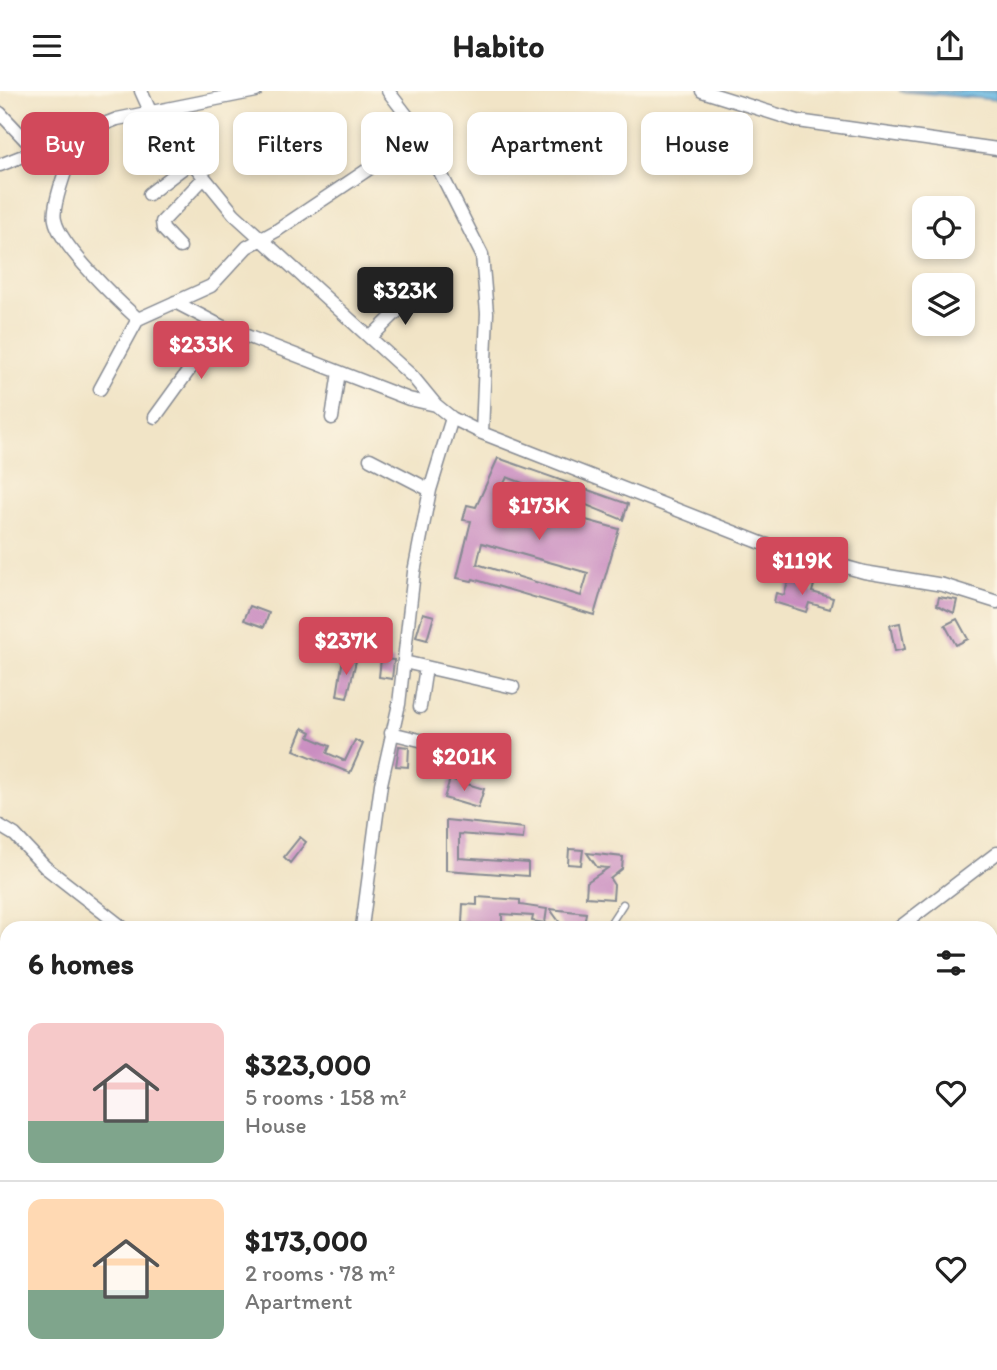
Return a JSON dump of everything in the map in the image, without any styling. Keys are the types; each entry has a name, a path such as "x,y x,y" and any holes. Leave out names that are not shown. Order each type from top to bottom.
{"street":[{"path":"141,91 150,111"},
{"path":"109,123 209,97 256,91"},
{"path":"388,91 404,112"},
{"path":"702,91 798,121 997,149"},
{"path":"0,113 21,135"},
{"path":"0,165 21,155"},
{"path":"100,389 138,319 211,286 247,247 361,173"},
{"path":"65,175 58,195 55,223 81,260 138,319"},
{"path":"149,194 174,175"},
{"path":"201,175 261,239 413,377 436,405 452,418 482,433 764,544 864,572 943,585 997,602"},
{"path":"442,175 482,255 487,313 482,433"},
{"path":"180,247 163,229 162,222 204,179"},
{"path":"370,338 417,292"},
{"path":"175,302 221,326 409,399 436,405"},
{"path":"155,417 221,326"},
{"path":"332,418 338,372"},
{"path":"363,921 381,784 404,662 414,572 430,490 452,418"},
{"path":"370,459 430,490"},
{"path":"404,662 513,687"},
{"path":"420,707 426,667"},
{"path":"391,733 489,757"},
{"path":"0,825 15,835 45,867 114,921"},
{"path":"908,921 997,853"}],"lane":[{"path":"612,921 623,904"}],"water":[{"path":"899,91 997,91 997,100"}],"building":[{"path":"498,458 628,504 623,520 555,492 554,495 507,477 498,496 619,529 594,615 473,579 457,578 471,521 463,520 467,505 476,507","holes":["482,543 588,573 581,596 477,564"]},
{"path":"789,580 814,585 812,592 833,598 830,609 809,603 806,612 774,602 776,593 784,595"},
{"path":"939,597 957,600 954,613 937,605"},
{"path":"250,606 269,613 264,627 244,620"},
{"path":"423,613 434,616 427,640 416,637"},
{"path":"957,619 968,639 956,645 945,625"},
{"path":"900,623 905,649 895,651 890,625"},
{"path":"343,658 356,661 347,698 337,696"},
{"path":"381,659 394,660 392,679 379,677"},
{"path":"303,728 311,732 309,737 330,746 327,753 345,761 355,740 363,744 350,773 294,750"},
{"path":"399,746 409,747 408,767 396,766"},
{"path":"450,779 484,789 478,808 444,798"},
{"path":"446,820 524,828 523,839 459,834 459,858 528,863 528,876 446,870"},
{"path":"300,837 306,842 290,863 284,857"},
{"path":"569,849 583,850 581,865 568,864"},
{"path":"587,853 623,857 622,869 610,879 614,885 613,899 586,897 587,882 608,868 597,867"},
{"path":"477,897 520,900 520,905 547,909 545,921 532,921 533,916 502,914 502,921 462,921 463,904 477,905"},
{"path":"550,909 586,913 585,921 559,921"}]}
